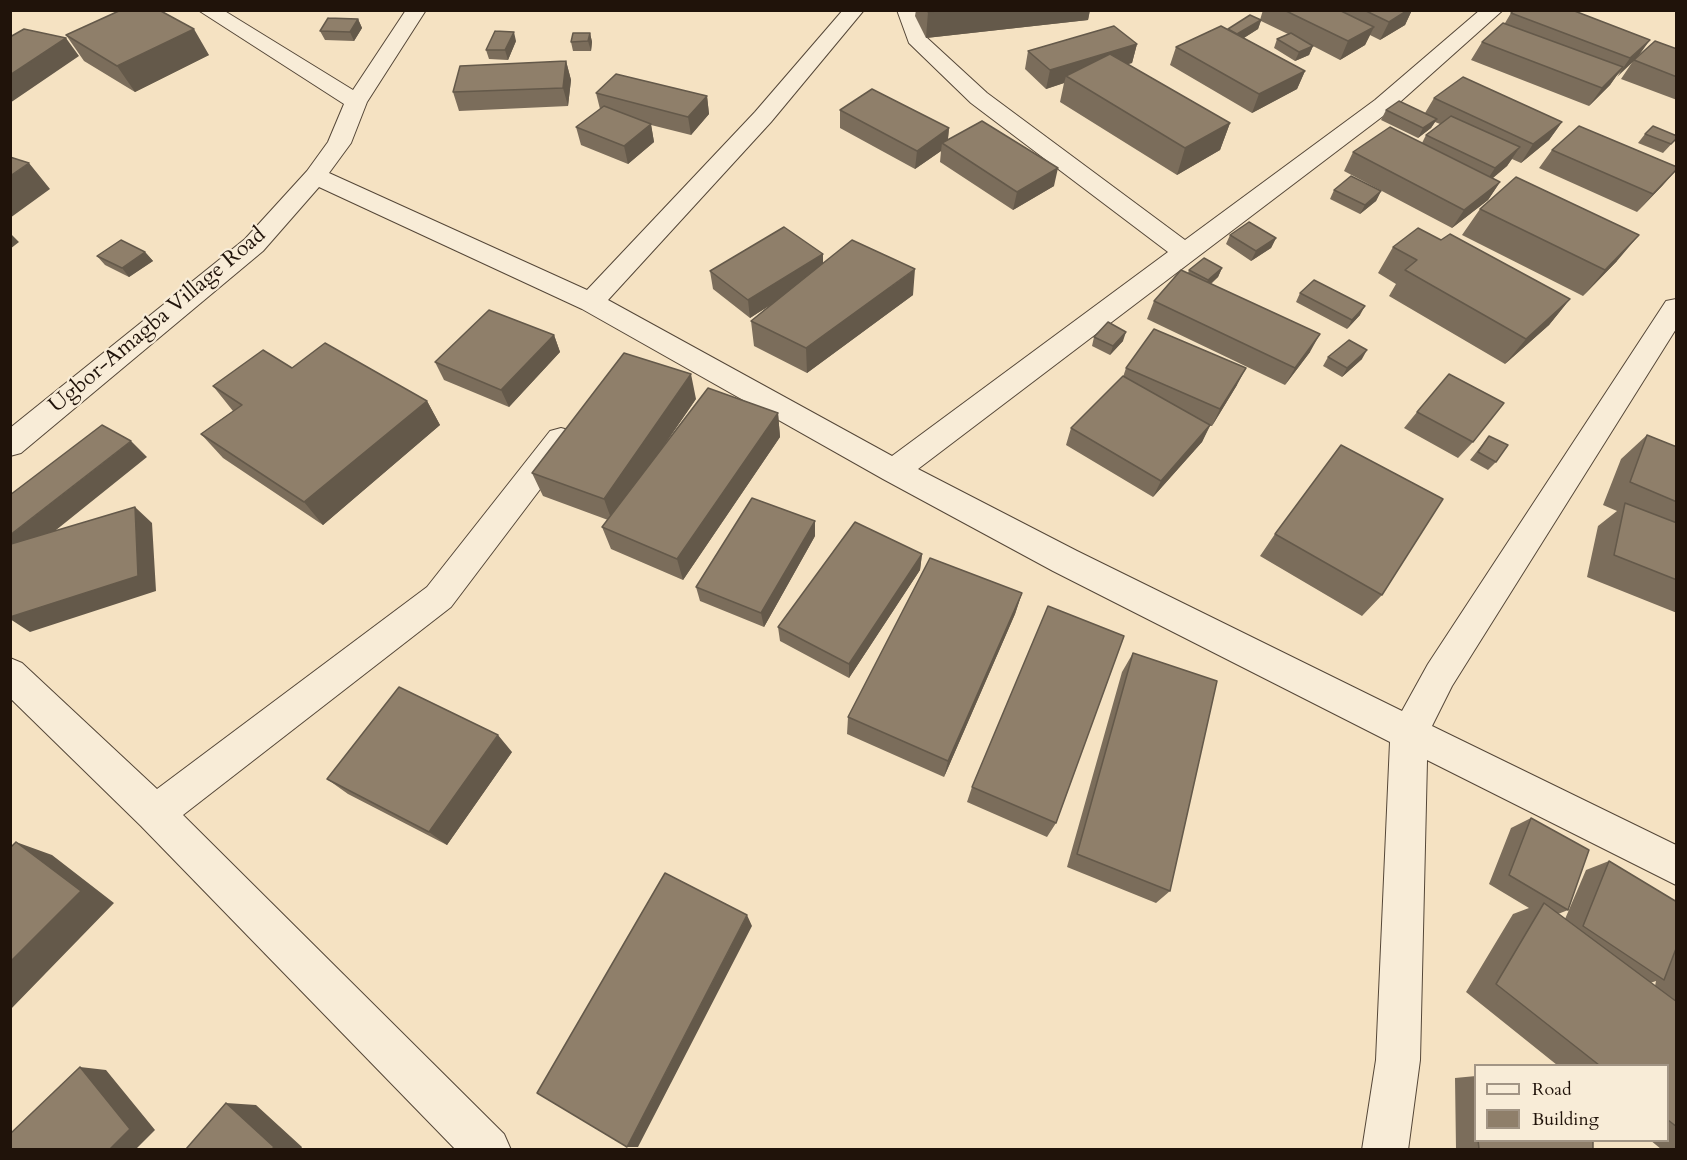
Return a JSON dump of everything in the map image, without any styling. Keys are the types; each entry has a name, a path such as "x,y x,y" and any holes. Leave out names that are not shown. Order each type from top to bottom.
{"street":[{"path":"208,10 356,102"},
{"name":"Ugbor-Amagba Village Road","path":"10,445 254,245 315,176 339,143 356,102 416,10"},
{"path":"591,302 763,117 854,10"},
{"path":"907,10 916,39 980,98 1186,253"},
{"path":"894,471 1383,105 1493,10"},
{"path":"315,176 591,302 894,471 1065,561 1677,866"},
{"path":"1385,1149 1398,1060 1409,734 1440,675 1677,308"},
{"path":"622,360 644,332"},
{"path":"155,813 439,597 578,417"},
{"path":"10,674 155,813 488,1149"}],"building":[{"path":"121,10 159,10 194,29 117,66 66,35"},
{"path":"1284,10 1339,10 1374,27 1348,41"},
{"path":"1364,10 1408,10 1389,22"},
{"path":"1514,10 1572,10 1650,40 1630,58 1511,13"},
{"path":"1250,15 1261,20 1237,34 1228,29"},
{"path":"328,18 358,19 350,32 320,31"},
{"path":"1503,23 1623,67 1602,88 1482,42"},
{"path":"1114,26 1137,44 1050,70 1028,51"},
{"path":"1221,26 1305,71 1259,94 1176,47"},
{"path":"24,29 66,38 10,75 10,37"},
{"path":"495,31 514,32 505,50 486,50"},
{"path":"573,33 590,33 588,41 571,42"},
{"path":"1291,33 1313,46 1299,52 1277,39"},
{"path":"1655,41 1677,49 1677,77 1634,60"},
{"path":"1110,54 1230,123 1185,148 1066,76"},
{"path":"566,61 563,88 453,92 460,66"},
{"path":"616,74 707,96 688,117 596,93"},
{"path":"1463,77 1562,122 1533,144 1434,98"},
{"path":"872,89 949,128 917,151 840,110"},
{"path":"1399,101 1437,119 1423,128 1386,110"},
{"path":"604,106 651,124 624,146 576,127"},
{"path":"1451,116 1520,147 1495,168 1426,135"},
{"path":"982,121 1058,168 1017,192 942,143"},
{"path":"1579,126 1677,167 1677,169 1653,194 1552,150"},
{"path":"1653,126 1677,138 1671,144 1645,134"},
{"path":"1390,127 1500,182 1464,210 1353,152"},
{"path":"10,157 29,163 10,176"},
{"path":"1351,176 1381,191 1365,205 1334,190"},
{"path":"1516,177 1639,235 1605,270 1480,209"},
{"path":"1249,222 1276,238 1256,251 1230,235"},
{"path":"784,227 823,254 748,300 710,271"},
{"path":"1418,228 1441,240 1450,234 1570,299 1526,339 1405,270 1417,260 1393,247"},
{"path":"121,240 145,252 122,268 97,256"},
{"path":"852,240 915,269 806,348 751,321"},
{"path":"1204,258 1222,268 1208,280 1189,270"},
{"path":"1181,270 1320,334 1295,368 1154,301"},
{"path":"1314,280 1365,306 1352,320 1300,293"},
{"path":"489,310 554,335 501,390 435,362"},
{"path":"1108,322 1126,332 1113,346 1094,337"},
{"path":"1154,329 1246,368 1220,409 1126,368"},
{"path":"1349,340 1367,350 1347,368 1328,357"},
{"path":"325,343 427,401 304,502 201,434 242,405 213,386 263,350 292,368"},
{"path":"624,353 691,374 604,499 532,473"},
{"path":"1449,374 1504,403 1473,442 1417,412"},
{"path":"1123,376 1210,425 1161,481 1071,428"},
{"path":"708,388 778,413 677,559 602,527"},
{"path":"102,425 131,441 10,535 10,495"},
{"path":"1647,435 1677,447 1677,502 1630,482"},
{"path":"1489,436 1508,445 1496,462 1478,452"},
{"path":"1341,445 1443,499 1382,595 1275,534"},
{"path":"752,498 815,521 761,613 696,587"},
{"path":"1625,503 1677,523 1677,580 1614,555"},
{"path":"135,507 138,576 10,617 11,544"},
{"path":"855,522 922,554 849,664 778,627"},
{"path":"930,558 1022,593 948,761 848,717"},
{"path":"1048,606 1124,636 1056,823 972,787"},
{"path":"1133,653 1217,681 1170,891 1077,854"},
{"path":"399,687 498,735 429,832 327,779"},
{"path":"1531,818 1589,850 1568,910 1509,875"},
{"path":"16,842 81,891 10,962 10,848"},
{"path":"1609,861 1677,902 1677,946 1664,980 1583,926"},
{"path":"665,873 747,915 627,1147 537,1093"},
{"path":"1544,903 1677,1002 1677,1127 1669,1121 1669,1064 1598,1064 1496,984"},
{"path":"80,1067 130,1129 110,1149 10,1149 10,1134"},
{"path":"226,1103 274,1147 272,1149 186,1149"},
{"path":"1478,1142 1593,1142 1593,1149 1479,1149"}]}
